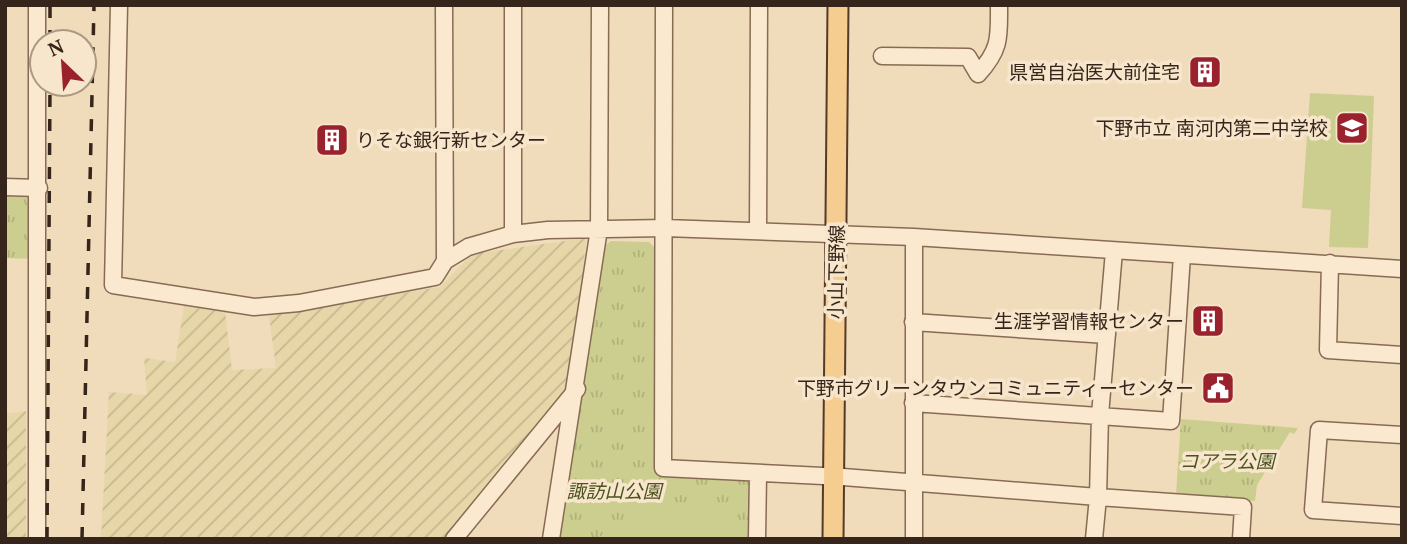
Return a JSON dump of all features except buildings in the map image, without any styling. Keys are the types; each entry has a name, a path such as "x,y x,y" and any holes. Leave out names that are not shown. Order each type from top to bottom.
{"main road":[{"name":"小山下野線","path":"833,539 838,5"}],"street":[{"path":"37,5 37,539"},
{"path":"134,5 119,11 113,285 254,307 299,303 435,278 445,261 444,5"},
{"path":"513,5 513,234"},
{"path":"551,539 577,388 599,229 600,5"},
{"path":"664,5 663,468 913,482 1243,507 1241,539"},
{"path":"758,230 759,5"},
{"path":"882,56 968,57 978,74 995,56 999,37 999,5"},
{"path":"5,187 39,188"},
{"path":"445,261 481,242 513,234 665,228 914,237 1402,268"},
{"path":"914,237 914,539"},
{"path":"1094,539 1100,415 1114,251"},
{"path":"913,402 1171,421 1182,255"},
{"path":"1330,263 1328,350 1402,355"},
{"path":"913,322 1107,335"},
{"path":"454,539 577,388"},
{"path":"1402,435 1319,430 1313,510 1402,516"},
{"path":"757,539 758,474"}],"shaded area":[{"path":"586,238 574,382 445,539 101,539 109,392 147,395 144,358 175,362 184,306 225,312 232,370 276,368 269,315 440,287 472,254"},
{"path":"26,411 26,539 5,539 5,414"}],"green space":[{"path":"1310,93 1374,96 1368,248 1329,247 1331,210 1302,208"},
{"path":"5,193 29,194 35,259 5,258"},
{"name":"諏訪山公園","path":"611,241 649,242 655,248 657,474 746,479 752,486 752,539 557,539 603,247"},
{"name":"コアラ公園","path":"1181,419 1298,428 1294,434 1290,432 1257,485 1255,501 1176,495"},
{"path":"678,509 703,513 741,525 741,539 596,539 635,518"}],"railway":[{"path":"50,5 50,28"},
{"path":"82,539 94,5"},
{"path":"47,539 50,98"}],"place":[{"name":"県営自治医大前住宅","path":"1205,72"},
{"name":"下野市立 南河内第二中学校","path":"1352,128"},
{"name":"りそな銀行新センター","path":"332,140"},
{"name":"生涯学習情報センター","path":"1208,321"},
{"name":"下野市グリーンタウンコミュニティーセンター","path":"1218,388"}]}
